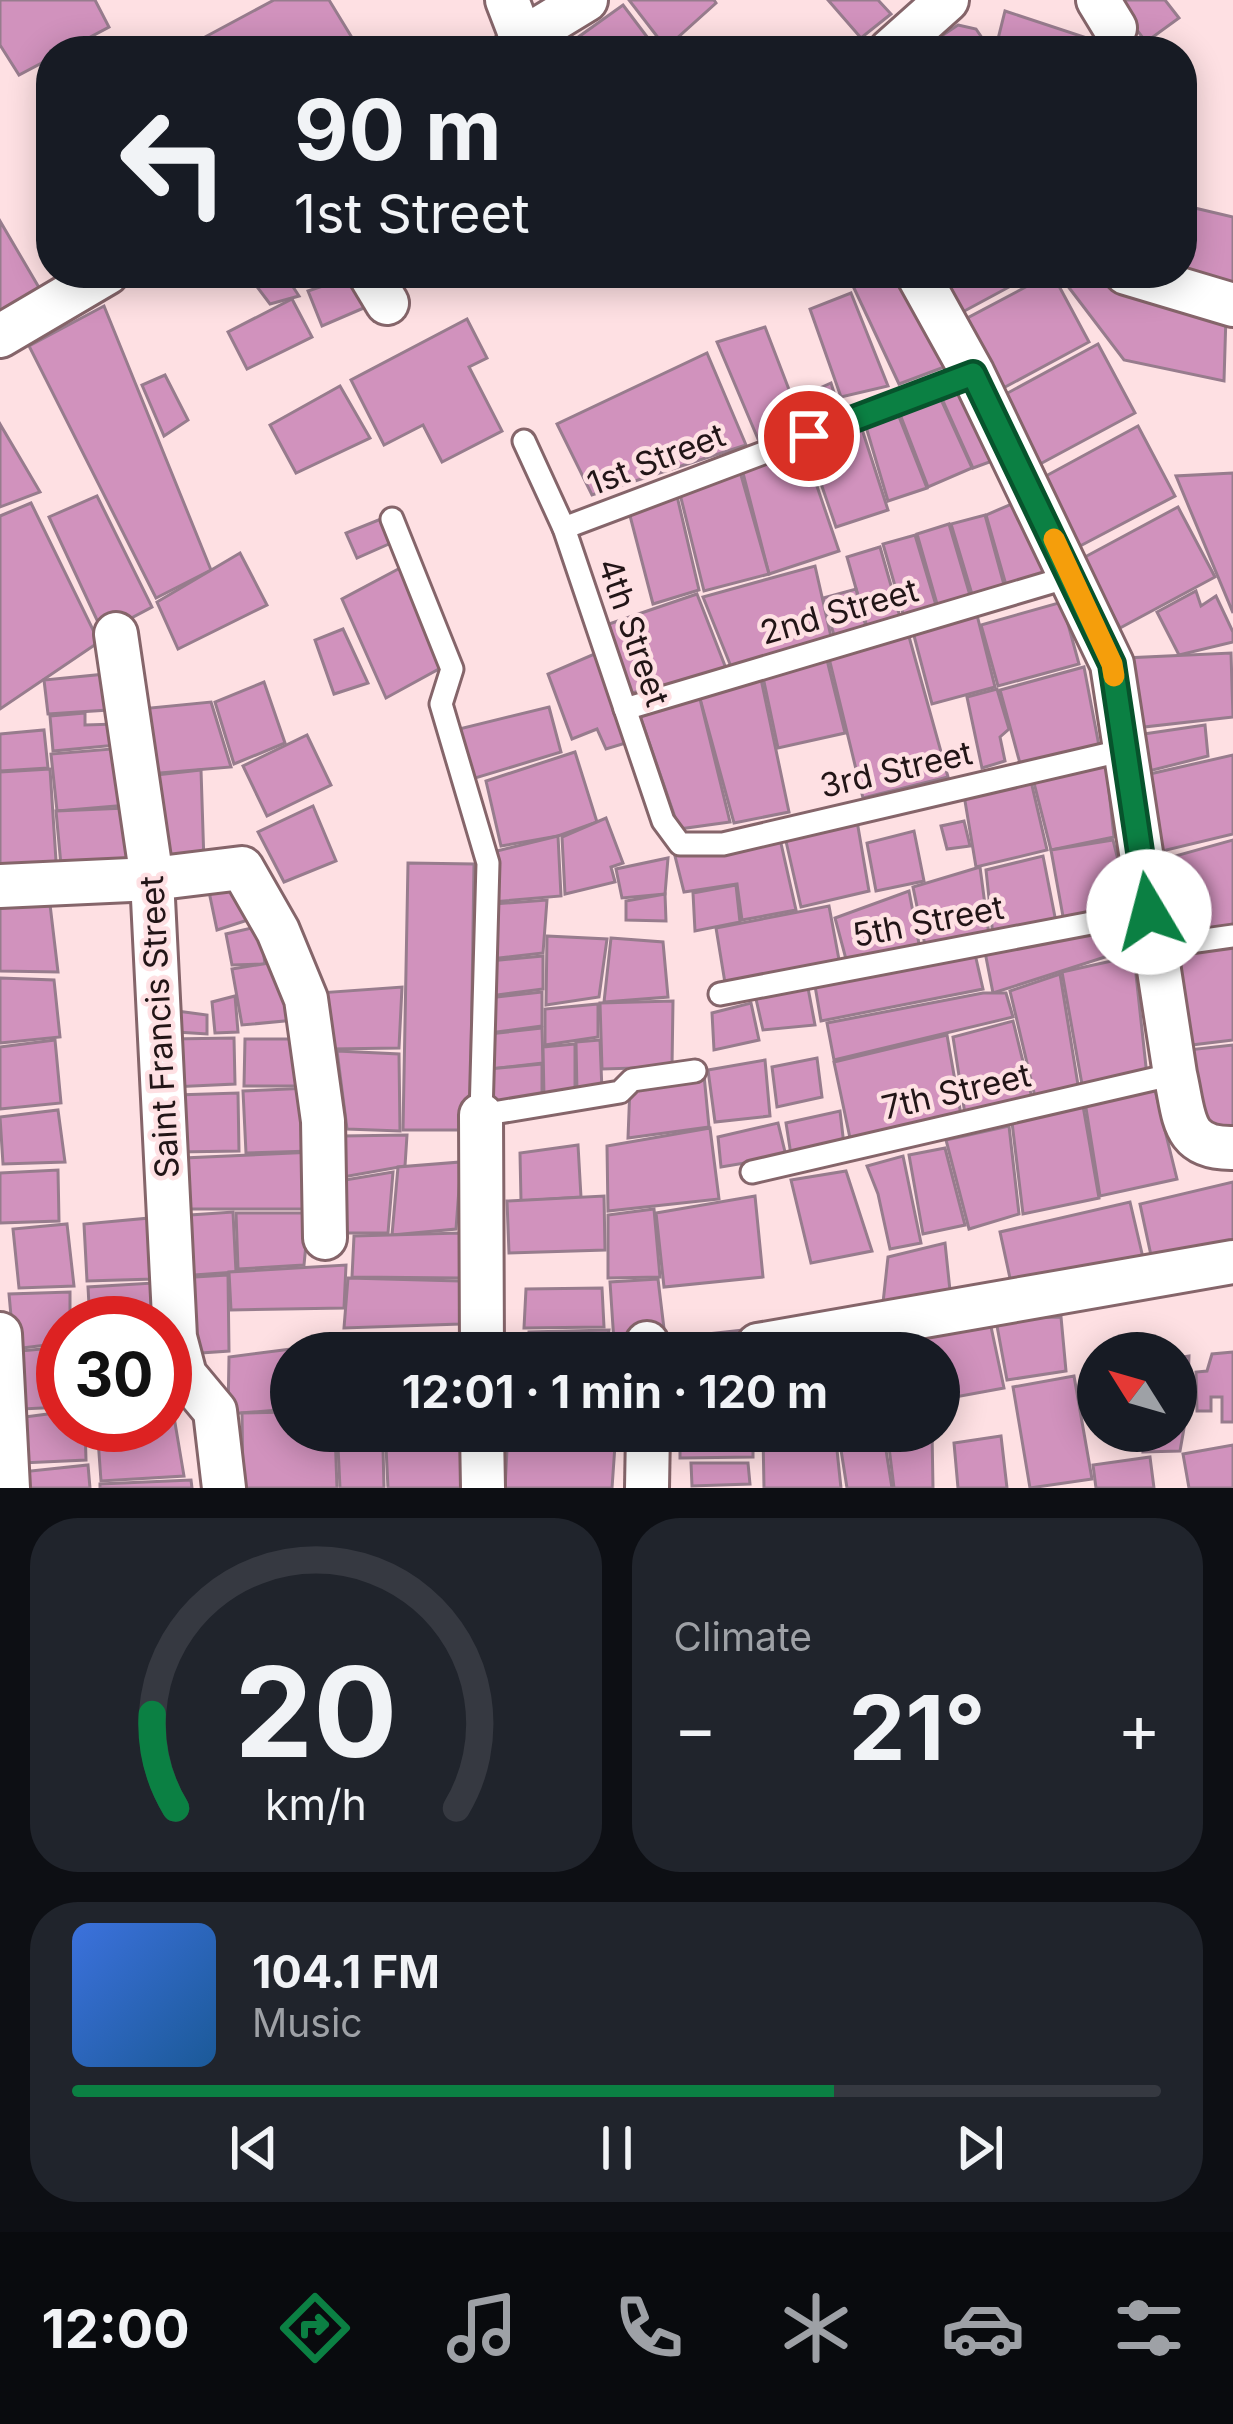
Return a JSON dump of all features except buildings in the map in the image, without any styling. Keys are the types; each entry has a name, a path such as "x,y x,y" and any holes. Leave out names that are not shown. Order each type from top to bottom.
{"street":[{"path":"514,30 586,0"},
{"path":"907,36 947,0"},
{"path":"0,336 82,288"},
{"path":"925,288 973,374 1112,664 1174,1074 1188,1131 1198,1143 1211,1148 1233,1148"},
{"path":"1178,288 1233,304"},
{"name":"Saint Francis Street","path":"116,634 152,879 176,1337 185,1375 215,1411 224,1488"},
{"path":"0,886 152,879 242,868 278,931 306,999 323,1121 325,1238"},
{"path":"481,1115 482,1332"},
{"path":"832,1332 1233,1262"},
{"path":"0,1334 8,1488"},
{"path":"482,1452 483,1488"},
{"path":"647,1488 648,1452"}],"lane":[{"name":"1st Street","path":"564,528 973,374"},
{"name":"4th Street","path":"524,441 564,528 663,821 680,844"},
{"path":"392,519 452,669 440,704 488,863 481,1115 620,1093 632,1080 695,1071"},
{"name":"2nd Street","path":"626,709 1072,577"},
{"name":"3rd Street","path":"680,844 723,844 1125,749"},
{"name":"5th Street","path":"720,994 1152,929 1233,936"},
{"name":"7th Street","path":"752,1172 1174,1074"}],"slow traffic":[{"path":"1054,539 1114,676"}],"route":[{"path":"809,436 973,374 1112,664 1149,912"}]}
